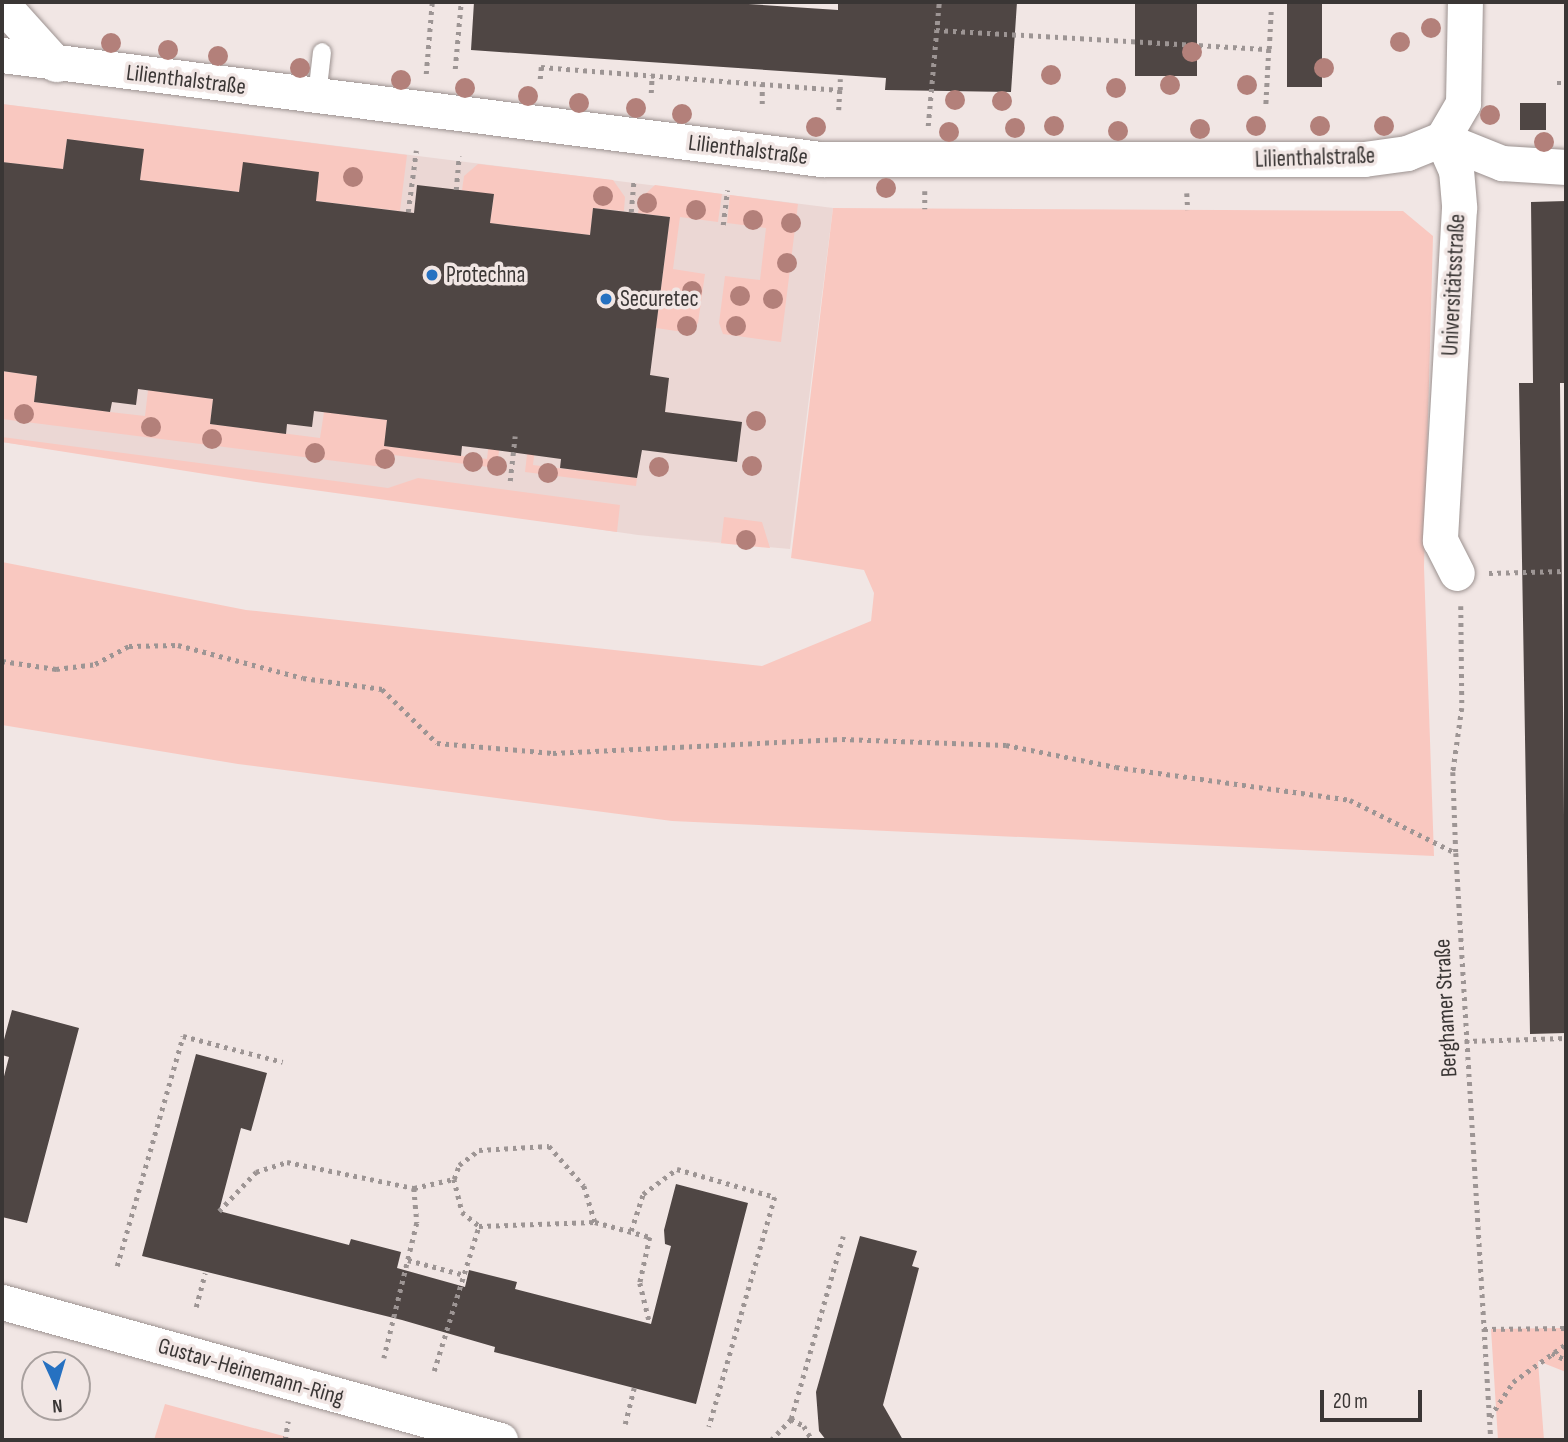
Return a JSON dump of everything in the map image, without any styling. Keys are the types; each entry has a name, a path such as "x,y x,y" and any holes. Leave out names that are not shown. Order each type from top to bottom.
{"street":[{"path":"1465,2 1464,103 1442,139 1502,163 1566,167"},
{"path":"2,4 56,64"},
{"name":"Lilienthalstraße","path":"2,55 56,64 821,159 1364,159 1407,153 1442,139"},
{"name":"Universitätsstraße","path":"1442,139 1456,170 1459,208 1440,540 1471,573"},
{"name":"Gustav-Heinemann-Ring","path":"2,1302 500,1440"}],"lane":[{"path":"317,96 322,52"}],"path":[{"path":"423,110 432,2"},
{"path":"455,69 461,2"},
{"path":"925,159 939,2"},
{"path":"1266,106 1271,9"},
{"path":"936,30 1269,48"},
{"path":"540,79 541,67 840,90"},
{"path":"651,93 652,75"},
{"path":"839,110 840,79"},
{"path":"762,83 762,104"},
{"path":"1558,83 1566,83"},
{"path":"408,212 416,151"},
{"path":"456,190 459,156"},
{"path":"631,212 634,179"},
{"path":"723,225 727,191"},
{"path":"510,481 515,436"},
{"path":"1471,573 1566,571"},
{"name":"Berghamer Straße","path":"1471,573 1462,640 1453,772 1465,1041 1491,1440"},
{"path":"2,662 56,669 95,664 129,646 178,645 303,678 382,689 438,743 553,753 842,739 1006,745 1350,800 1455,853"},
{"path":"117,1266 183,1036 283,1062"},
{"path":"1465,1041 1566,1038"},
{"path":"596,1222 584,1186 549,1146 479,1150 459,1165 454,1179 462,1212 479,1226 596,1222 650,1237 640,1283 650,1324"},
{"path":"219,1211 256,1172 287,1162 414,1188 454,1179"},
{"path":"631,1231 643,1194 677,1169 775,1197 709,1427"},
{"path":"384,1358 417,1223 414,1188"},
{"path":"433,1371 461,1274 479,1226"},
{"path":"771,1440 791,1419 844,1236"},
{"path":"408,1260 461,1274"},
{"path":"196,1307 205,1273"},
{"path":"1484,1329 1566,1328"},
{"path":"1489,1419 1513,1382 1566,1343"},
{"path":"1551,1353 1566,1360"},
{"path":"625,1424 634,1388"},
{"path":"791,1419 804,1426 812,1440"},
{"path":"285,1440 288,1421"}],"shaded area":[{"path":"2,104 833,208 790,549 638,535 2,442"},
{"path":"2,104 407,155 400,211 140,180 143,149 67,139 63,169 2,162"},
{"path":"478,164 613,180 625,197 624,211 593,208 590,235 490,223 494,195 462,190 464,176"},
{"path":"655,185 722,194 718,222 680,217 673,269 705,274 698,323 690,333 656,328 670,217 638,213 640,199"},
{"path":"730,195 798,204 781,342 723,334 719,323 725,276 760,280 766,228 727,223"},
{"path":"833,208 1403,211 1433,236 1424,567 1434,856 672,821 238,764 2,725 2,562 246,610 762,666 871,621 874,593 864,570 791,558"},
{"path":"2,371 37,376 34,402 110,412 145,416 148,390 213,399 210,424 320,438 324,412 387,420 385,446 487,459 490,432 501,434 497,468 385,454 383,467 2,419"},
{"path":"2,437 388,488 418,478 620,505 617,532 256,482 2,442"},
{"path":"529,437 536,438 533,465 637,478 636,486 525,472"},
{"path":"724,517 762,522 770,548 638,535 721,543"},
{"path":"1566,1328 1566,1372 1538,1361 1544,1440 1498,1440 1491,1329"},
{"path":"165,1404 298,1440 154,1440"}],"building":[{"path":"474,2 717,2 838,10 838,2 1017,2 1011,92 885,90 886,78 471,50"},
{"path":"1135,2 1197,2 1197,76 1135,76"},
{"path":"1287,2 1322,2 1322,87 1287,87"},
{"path":"1520,103 1546,103 1546,130 1520,130"},
{"path":"67,139 144,149 140,180 239,192 243,162 319,172 316,201 414,213 417,185 494,194 490,223 590,235 593,208 670,217 650,375 669,378 665,412 742,422 737,462 642,450 637,478 560,468 561,459 487,449 462,446 461,456 384,446 387,420 314,411 312,427 287,424 286,434 210,424 213,399 138,389 136,405 112,402 110,412 34,402 37,376 2,371 2,162 63,169"},
{"path":"1566,201 1566,383 1560,383 1566,1033 1530,1034 1519,383 1533,383 1531,202"},
{"path":"12,1010 79,1028 27,1223 2,1217 2,1084 9,1057 2,1055 2,1047"},
{"path":"196,1054 267,1073 251,1131 241,1128 219,1211 349,1245 351,1239 401,1252 397,1268 465,1287 469,1270 517,1282 515,1289 651,1324 671,1246 665,1244 664,1230 676,1184 748,1203 696,1404 494,1352 495,1347 402,1320 142,1256"},
{"path":"860,1236 917,1251 912,1266 919,1268 883,1405 903,1440 826,1440 819,1431 816,1392"}],"place":[{"name":"Protechna","path":"432,275"},
{"name":"Securetec","path":"606,299"}]}
